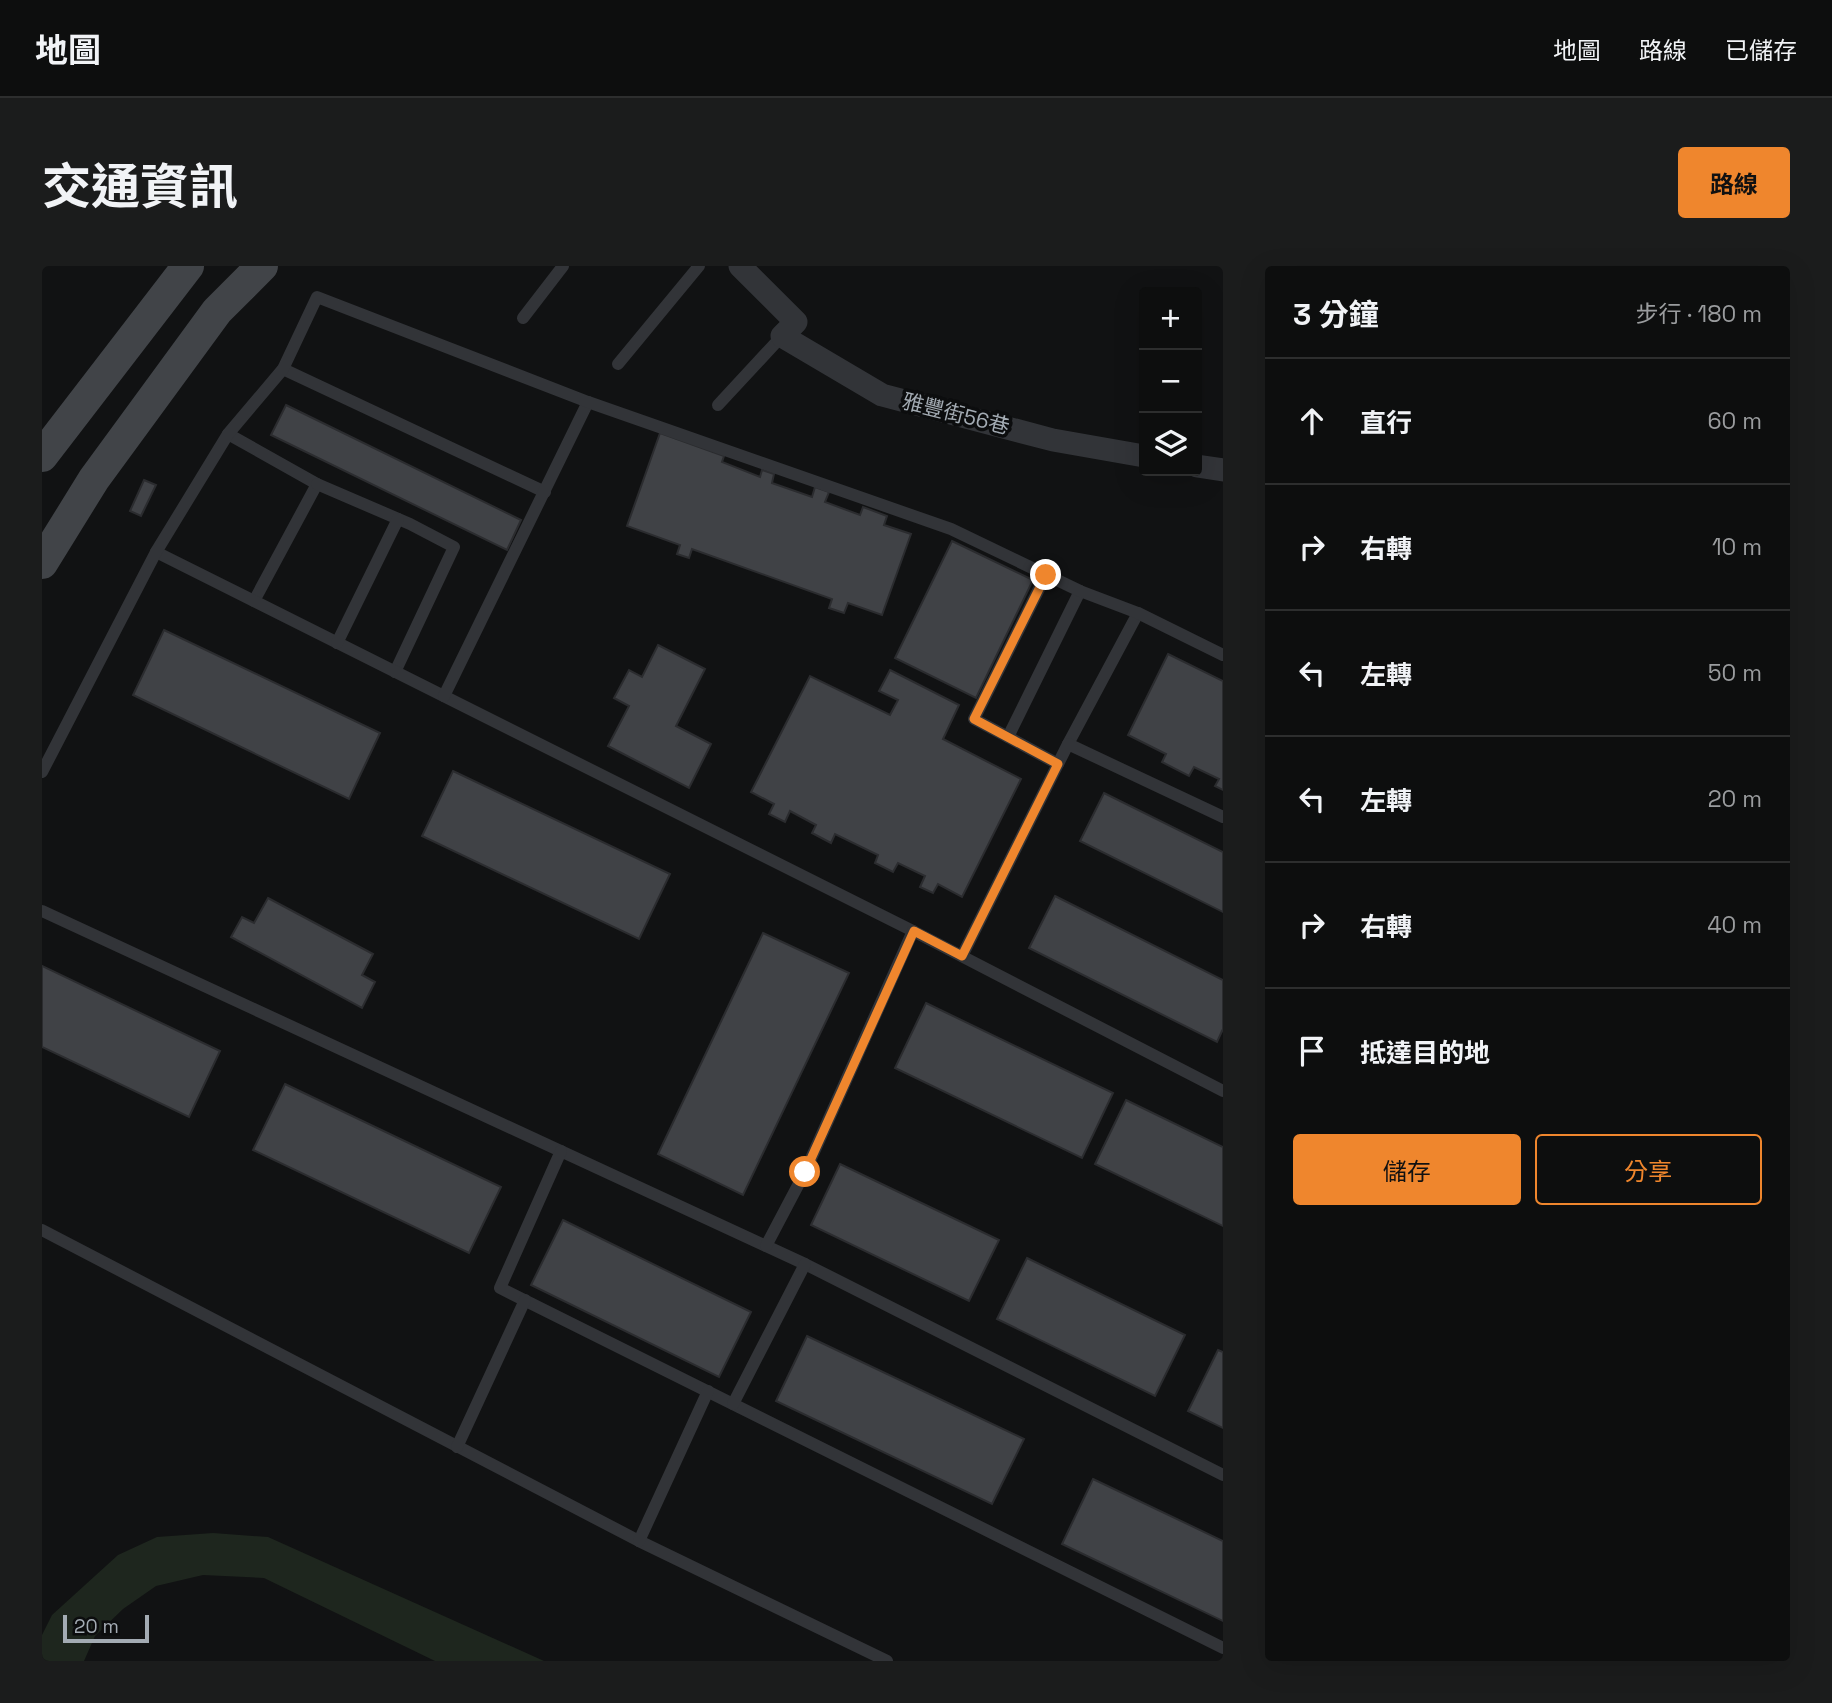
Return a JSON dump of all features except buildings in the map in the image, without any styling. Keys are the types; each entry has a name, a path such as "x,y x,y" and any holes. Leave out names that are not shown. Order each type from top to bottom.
{"main road":[{"path":"42,456 188,266"},
{"path":"42,564 94,479 217,311 257,268"}],"street":[{"path":"740,266 796,322 782,336"},
{"name":"雅豐街56巷","path":"782,336 881,395 1053,440 1139,455"},
{"path":"1202,467 1223,470"}],"lane":[{"path":"523,318 563,266"},
{"path":"618,364 699,266"},
{"path":"42,772 156,552 228,434 283,369 317,297 588,402 951,528 1080,592 1139,613 1223,655"},
{"path":"718,405 782,336"},
{"path":"283,369 545,492"},
{"path":"444,696 588,402"},
{"path":"228,434 317,484 454,547 396,672"},
{"path":"254,601 317,484"},
{"path":"337,643 398,519"},
{"path":"156,552 914,931 1223,1091"},
{"path":"1046,575 974,719 1058,764"},
{"path":"1008,737 1080,592"},
{"path":"962,956 1068,744 1139,613"},
{"path":"1068,744 1223,817"},
{"path":"42,911 805,1264 1223,1475"},
{"path":"766,1246 805,1172 914,931"},
{"path":"561,1151 500,1288 1223,1648"},
{"path":"42,1230 639,1541 887,1661"},
{"path":"733,1404 805,1264"},
{"path":"457,1447 525,1300"},
{"path":"639,1541 708,1391"}],"shaded area":[{"path":"213,1533 268,1537 544,1661 435,1661 264,1578 203,1575 156,1586 123,1609 95,1636 84,1661 42,1661 42,1635 52,1615 118,1555 157,1537"}],"route":[{"path":"805,1172 914,931 962,956 1058,764 974,719 1046,575"}]}
